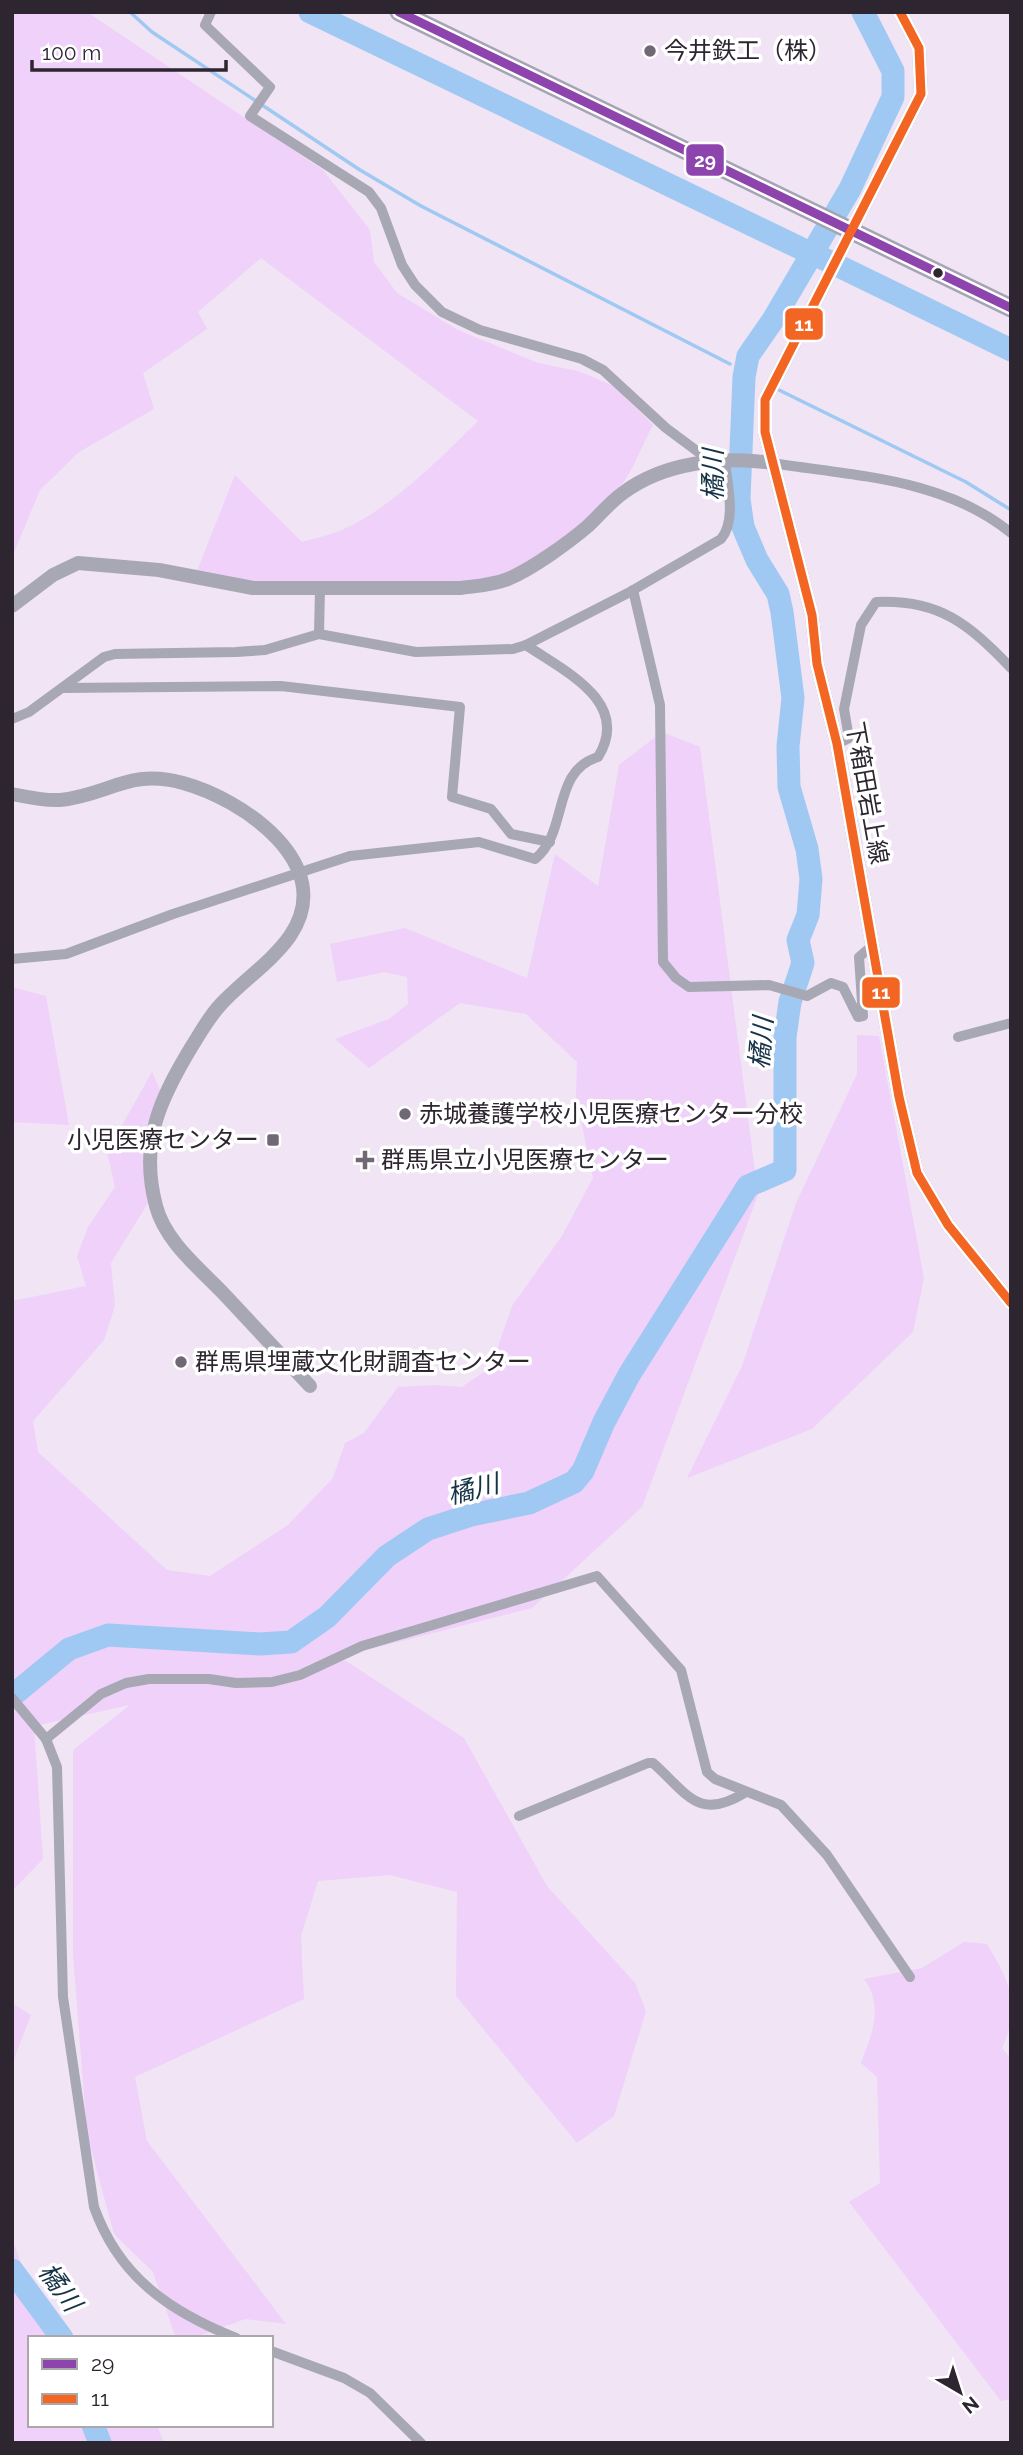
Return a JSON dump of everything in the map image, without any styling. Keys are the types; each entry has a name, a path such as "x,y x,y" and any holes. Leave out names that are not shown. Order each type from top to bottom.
{"highway":[{"path":"399,12 1011,308"}],"street":[{"path":"211,12 205,24 270,87 252,114 369,192 381,208 402,265 415,285 442,312 480,330 582,359 603,370 666,428 709,460"},
{"path":"846,227 921,94 919,48 913,32 900,12"},
{"name":"下箱田岩上線","path":"846,227 841,253 829,279 765,400 765,432 812,615 817,664 837,744 899,1097 917,1173 948,1225 1011,1303"},
{"path":"12,606 53,575 78,563 159,570 253,588 461,589 508,579 587,527 624,491 645,480 709,460 752,460 923,486 972,506 1011,533"},
{"path":"12,719 29,712 104,657 115,654 265,650 319,634 416,652 513,649 527,645 633,590 721,539 727,531 730,519 727,460"},
{"path":"319,634 320,588"},
{"path":"633,590 660,705 663,962 676,978 689,987 769,985 807,996 831,982 843,987 858,1017 863,1016 859,957 872,946"},
{"path":"837,744 849,738 844,709 861,625 876,602 899,601 930,606 984,640 1011,668"},
{"path":"12,958 66,954 173,914 350,856 479,842 536,859 550,842 568,780 586,761 598,757 603,749 608,719 600,701 588,687 527,645"},
{"path":"62,688 281,686 460,707 452,797 491,808 511,834 550,842"},
{"path":"12,794 58,800 84,795 136,778 166,778 187,784 238,807 266,825 290,853 298,872 303,897 291,934 223,1001 197,1038 165,1091 152,1134 150,1156 155,1203 173,1240 310,1386"},
{"path":"958,1037 1011,1023"},
{"path":"46,1740 102,1694 127,1683 149,1679 272,1682 300,1675 362,1646 597,1576 681,1670 707,1772 781,1805 827,1855 910,1977"},
{"path":"14,1701 46,1740 57,1767 63,1997 94,2207 105,2238 147,2287 199,2321 232,2336"},
{"path":"519,1816 648,1763 653,1763 676,1787 700,1805 723,1804 747,1792"},
{"path":"273,2352 344,2378 370,2393 421,2443"}],"shaded area":[{"path":"12,12 87,12 323,170 370,230 374,262 397,293 458,330 538,363 578,371 614,386 653,425 623,483 600,507 552,546 520,566 489,578 459,582 253,581 195,576 235,475 302,542 344,529 379,509 415,481 478,421 261,258 198,312 207,329 143,373 154,409 79,452 40,490 12,557"},
{"path":"662,732 700,747 758,1195 642,1507 532,1608 307,1665 346,1661 464,1738 547,1886 635,1983 646,2011 614,2116 577,2143 456,1996 457,1892 390,1875 318,1881 301,1936 304,1999 135,2077 147,2141 286,2324 245,2319 198,2336 175,2336 153,2272 114,2234 87,2134 73,1954 73,1750 130,1705 34,1726 43,1859 12,1891 12,1301 86,1286 77,1256 88,1227 115,1187 107,1152 152,1072 160,1090 147,1123 142,1152 148,1203 111,1263 115,1306 104,1340 33,1421 38,1452 167,1570 210,1576 288,1525 333,1478 345,1443 364,1433 398,1387 462,1387 491,1367 512,1306 562,1236 593,1178 576,1097 577,1062 526,1014 460,1003 369,1068 335,1039 389,1019 408,1004 407,977 384,972 337,982 330,944 405,928 527,978 555,854 598,886 619,765"},
{"path":"12,987 46,996 69,1125 12,1122"},
{"path":"857,1035 879,1036 924,1278 913,1332 812,1429 687,1478 742,1366 796,1203 857,1074"},
{"path":"964,1942 987,1944 1007,1982 1012,2006 1008,2032 1002,2048 1011,2059 1011,2399 1001,2401 849,2202 880,2183 877,2077 861,2063 872,2031 875,2010 874,2000 864,1979 922,1968"},
{"path":"12,2003 31,2015 12,2064"},
{"path":"12,2238 47,2336 28,2336 28,2427 158,2427 164,2443 12,2443"}],"waterway":[{"path":"130,12 152,32 360,170 421,206 730,364"},
{"path":"310,12 800,248"},
{"name":"橘川","path":"12,1696 69,1649 108,1635 260,1644 291,1642 327,1617 387,1556 428,1529 471,1515 529,1503 574,1482 583,1471 604,1422 629,1375 748,1186 785,1170 785,1037 790,1002 803,963 798,940 808,915 811,879 807,849 789,787 788,746 793,698 782,612 778,594 757,560 743,527 739,499 744,377 748,356 773,320 850,189 893,97 893,71 863,12"},
{"path":"822,258 1011,350"},
{"path":"777,389 966,482 1011,510"},
{"name":"橘川","path":"12,2270 61,2336"},
{"name":"橘川","path":"94,2427 100,2443"}],"transit line":[{"name":"29","path":"399,12 1011,308"},
{"name":"11","path":"900,12 919,48 921,94 765,400 765,432 812,615 817,664 837,744 899,1097 917,1173 948,1225 1011,1303"}],"place":[{"name":"今井鉄工（株）","path":"650,51"},
{"name":"赤城養護学校小児医療センター分校","path":"405,1114"},
{"name":"小児医療センター","path":"273,1140"},
{"name":"群馬県立小児医療センター","path":"365,1160"},
{"name":"群馬県埋蔵文化財調査センター","path":"181,1362"}]}
